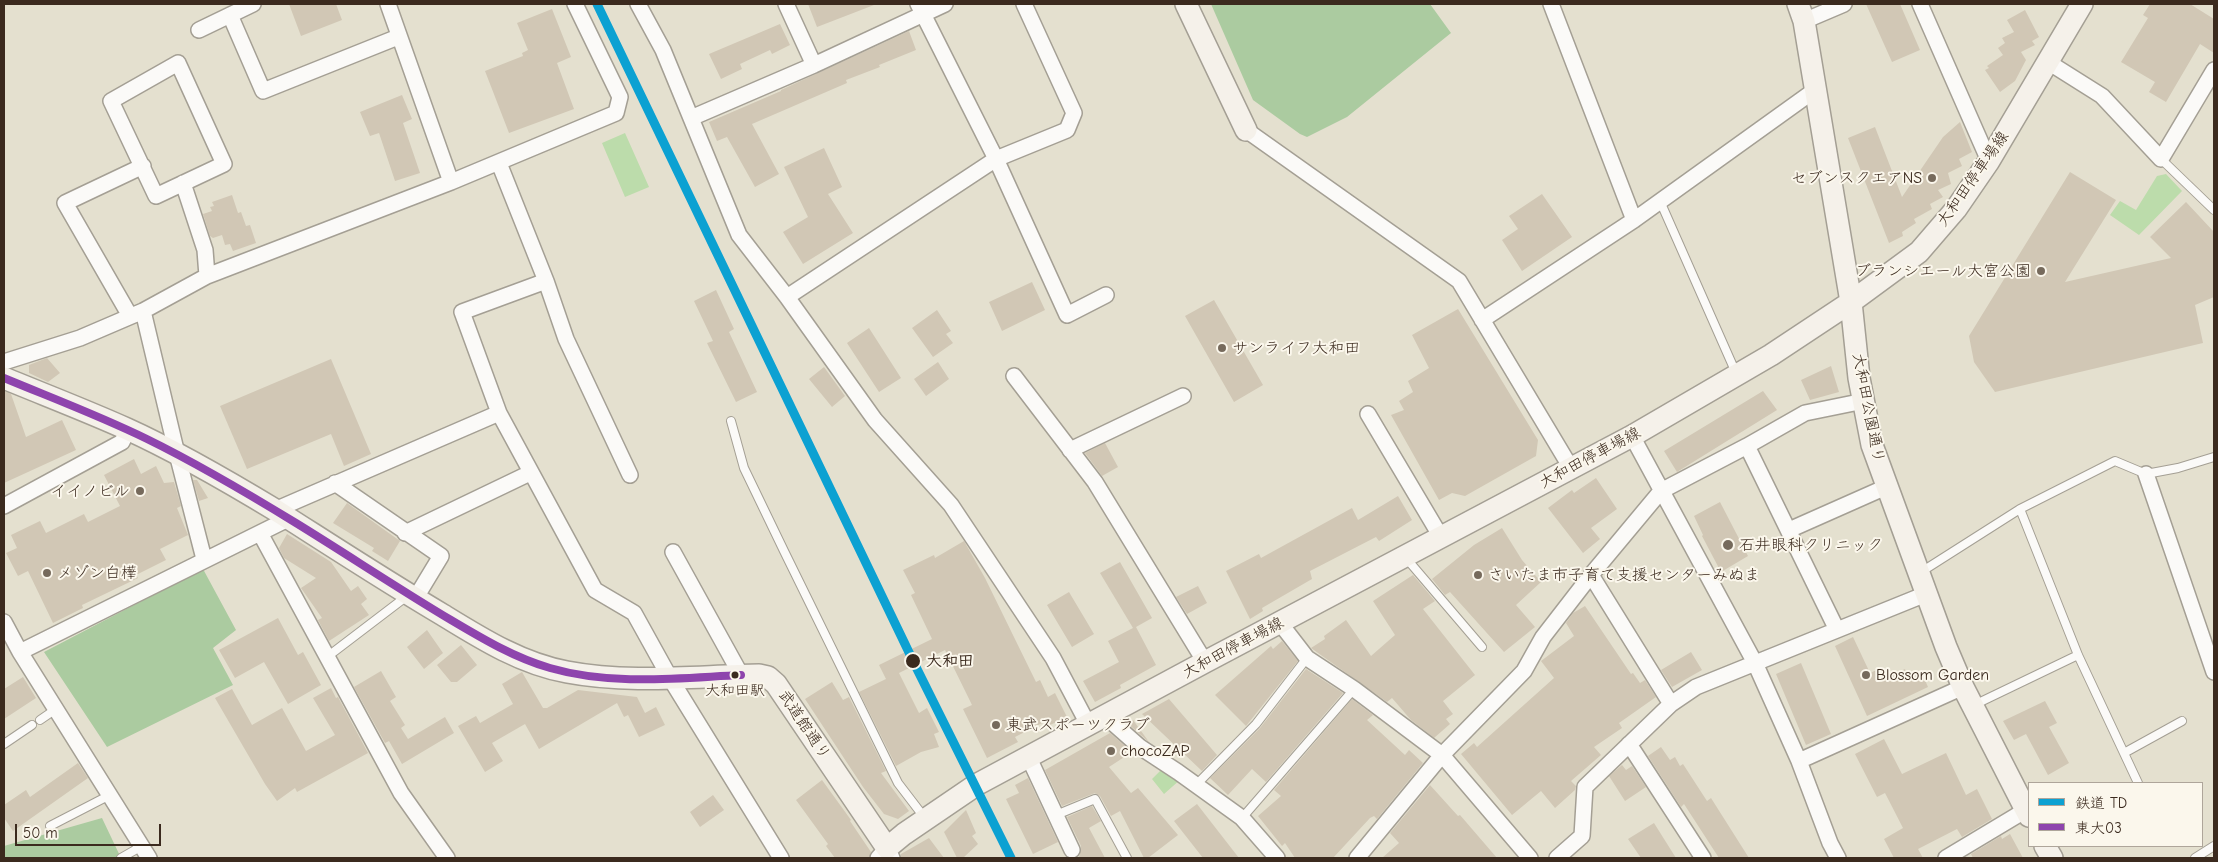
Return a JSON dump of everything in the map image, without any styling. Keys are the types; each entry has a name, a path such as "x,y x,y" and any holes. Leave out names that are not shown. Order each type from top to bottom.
{"street":[{"path":"199,30 254,4"},
{"path":"388,4 451,182"},
{"path":"4,362 80,338 137,314 207,276 499,163 616,113 620,97 575,4"},
{"path":"638,4 663,50 739,235 787,297 875,420 951,506 1053,658 1098,721 1196,785 1242,818 1277,858"},
{"path":"786,4 814,65"},
{"path":"691,118 814,65 920,9 945,4"},
{"path":"787,297 996,160 1067,130 1074,113 1024,4"},
{"path":"1186,4 1246,130 1459,281 1570,468"},
{"path":"1551,4 1634,220"},
{"path":"1801,12 1844,4"},
{"path":"1920,4 1989,161"},
{"name":"大和田停車場線","path":"885,855 926,819 985,781 1204,662 1632,436 1737,375 1851,302 1919,252 1956,209 1989,161 2082,4"},
{"path":"920,9 996,160 1067,315 1106,296"},
{"name":"大和田公園通り","path":"1801,12 1851,302 1859,378 1872,445 1918,574 1968,696 2028,813"},
{"path":"230,15 263,91 398,36"},
{"path":"2048,62 2102,96 2162,159 2214,72"},
{"path":"178,63 224,164 156,196 143,166 111,101 178,63"},
{"path":"1482,320 1634,220 1815,90"},
{"path":"499,163 546,281 566,339 630,475"},
{"path":"143,166 65,203 137,314 204,559"},
{"path":"183,183 205,250 207,276"},
{"path":"546,281 462,312 499,413 595,590 634,614 670,678 780,858"},
{"path":"1014,376 1095,482 1204,662"},
{"name":"武道館通り","path":"4,378 128,430 176,454 282,514 412,597 476,635 512,654 540,665 592,676 670,678 759,675 768,677 776,684 885,855"},
{"path":"1070,450 1183,396"},
{"path":"1357,858 1442,755 1524,672 1543,638 1591,575 1662,491 1805,413 1864,402"},
{"path":"20,652 204,559 260,533 282,514 335,483 499,413"},
{"path":"1368,414 1441,537"},
{"path":"4,506 122,442 128,430"},
{"path":"1632,436 1754,663 1799,760 1830,843 1838,858"},
{"path":"1747,446 1837,630"},
{"path":"405,533 530,473"},
{"path":"2146,474 2214,672"},
{"path":"335,483 441,556 412,597"},
{"path":"1789,530 1886,487"},
{"path":"260,533 401,793 447,858"},
{"path":"673,552 741,675"},
{"path":"1591,575 1671,704"},
{"path":"1557,858 1582,836 1585,787 1671,704 1696,687 1926,594"},
{"path":"4,622 20,652 146,852"},
{"path":"1280,623 1307,658 1354,689 1442,755 1530,858"},
{"path":"1799,760 1968,696"},
{"path":"1628,744 1703,858"},
{"path":"1029,758 1072,850"},
{"path":"1946,858 2028,813"},
{"path":"2046,847 2052,858"}],"lane":[{"path":"2162,159 2214,210"},
{"path":"1660,201 1737,375"},
{"path":"731,421 744,468 898,783 926,819"},
{"path":"1918,574 2020,509 2115,461 2146,474 2178,468 2214,457"},
{"path":"2020,509 2078,655 2138,782"},
{"path":"1405,557 1482,647"},
{"path":"327,657 412,597"},
{"path":"1968,696 2078,655"},
{"path":"1196,785 1256,724 1307,658"},
{"path":"1242,818 1354,689"},
{"path":"40,720 56,709"},
{"path":"2124,753 2182,721"},
{"path":"4,744 32,725"},
{"path":"50,826 110,795"},
{"path":"1056,815 1095,799 1127,858"},
{"path":"2195,858 2214,846"},
{"path":"121,858 146,852"}],"green space":[{"path":"1211,4 1430,4 1451,33 1347,117 1307,137 1253,100"},
{"path":"625,133 649,187 625,197 602,143"},
{"path":"2166,174 2182,191 2139,235 2110,215 2120,201 2136,210 2157,176"},
{"path":"203,569 236,630 213,648 233,685 107,747 44,652"},
{"path":"1164,767 1181,779 1164,794 1152,779"},
{"path":"102,818 121,858 4,858 4,846"}],"building":[{"path":"289,4 336,4 342,20 301,36"},
{"path":"808,4 874,4 874,5 817,27"},
{"path":"1866,4 1900,4 1920,50 1892,62"},
{"path":"2150,4 2190,4 2214,19 2214,53 2200,44 2166,102 2149,92 2155,82 2121,62 2148,18 2143,15"},
{"path":"552,9 571,57 557,63 574,109 509,133 485,71 523,56 522,53 528,50 517,23"},
{"path":"2025,10 2039,37 2032,41 2035,45 2021,52 2026,60 2015,81 2000,92 1985,70 1989,68 1987,66 2003,55 1998,48 2005,43 2002,38 2014,32 2007,20"},
{"path":"780,24 790,45 772,54 770,50 740,64 742,69 721,79 709,54"},
{"path":"909,31 916,50 846,80 847,83 752,124 779,174 755,187 727,137 717,141 709,122 781,91"},
{"path":"402,95 412,119 403,123 420,173 395,181 379,133 370,136 360,112"},
{"name":"セブンスクエアNS","path":"1960,122 1972,152 1959,159 1962,166 1948,173 1951,184 1938,190 1943,197 1930,204 1932,209 1914,219 1916,223 1902,232 1903,236 1889,243 1848,138 1875,127 1902,197 1943,137"},
{"path":"824,148 842,187 828,194 853,233 803,264 783,232 808,217 784,167"},
{"name":"ブランシエール大宮公園","path":"2070,172 2116,200 2065,282 2171,258 2150,237 2186,202 2214,232 2214,297 2195,305 2203,343 1995,392 1974,362 1969,336"},
{"path":"1542,194 1572,237 1522,271 1502,240 1518,229 1509,216"},
{"path":"232,195 238,213 241,212 246,226 250,225 256,243 233,251 230,244 225,245 222,235 213,238 210,236 203,214 212,211 210,207 214,206 212,202"},
{"path":"1032,282 1045,310 1002,331 989,302"},
{"path":"716,290 734,329 729,332 757,392 736,402 707,343 713,341 694,301"},
{"name":"サンライフ大和田","path":"1214,300 1263,385 1234,402 1185,316"},
{"path":"1458,309 1538,440 1536,456 1465,496 1452,493 1439,500 1391,415 1404,410 1399,401 1413,392 1408,381 1429,368 1412,335"},
{"path":"937,310 951,331 946,334 953,343 933,357 912,328"},
{"path":"869,328 901,378 879,392 847,343"},
{"path":"47,358 60,373 48,382 29,373 29,365"},
{"path":"331,359 371,454 344,466 331,434 247,469 220,406"},
{"path":"938,362 949,379 926,396 914,379"},
{"path":"1831,366 1839,392 1810,400 1801,380"},
{"path":"824,367 845,396 832,407 809,379"},
{"path":"4,391 11,394 26,437 62,420 76,450 4,483"},
{"path":"1763,391 1777,410 1677,472 1664,451"},
{"path":"1105,443 1118,467 1102,476 1085,453"},
{"path":"134,459 141,474 156,466 164,483 174,482 181,506 177,508 188,535 160,549 166,560 136,575 138,578 82,605 83,608 53,623 28,571 18,576 6,553 17,548 11,535 40,521 46,533 84,514 88,522 120,506 104,475"},
{"path":"1596,478 1617,509 1591,528 1600,539 1583,553 1548,508 1572,490 1574,493"},
{"path":"193,480 197,480 208,498 199,501"},
{"path":"1398,496 1412,520 1379,541 1376,537 1310,571 1312,579 1262,608 1263,611 1250,619 1226,571 1259,554 1261,558 1352,508 1358,520"},
{"path":"1720,502 1748,556 1721,572 1694,516"},
{"path":"347,503 400,541 388,561 372,551 374,548 333,523"},
{"path":"1502,528 1522,560 1541,582 1516,605 1535,627 1504,652 1450,592 1445,595 1432,579 1474,545"},
{"path":"287,534 331,562 351,591 358,586 367,599 361,604 369,615 329,641 318,620 322,618 301,588 316,578 284,558 279,548"},
{"path":"964,541 985,578 1036,682 1040,680 1048,697 1055,693 1067,717 1050,725 1048,720 1015,737 1018,742 987,758 963,709 972,705 945,650 899,673 919,713 927,708 939,732 934,734 939,747 921,752 896,766 859,692 886,679 879,665 932,639 911,595 915,593 903,570 934,555 935,558"},
{"path":"1120,562 1152,618 1136,627 1156,665 1120,685 1121,688 1095,702 1083,681 1119,662 1108,641 1133,628 1100,573"},
{"path":"1413,575 1435,601 1423,609 1475,675 1443,701 1453,714 1446,719 1450,724 1434,738 1411,720 1392,698 1387,702 1311,648 1325,639 1324,636 1346,620 1371,656 1395,635 1373,601"},
{"path":"1198,586 1207,603 1187,614 1176,597"},
{"path":"1069,592 1094,634 1072,647 1047,605"},
{"path":"1585,606 1631,674 1633,673 1640,683 1645,680 1656,697 1619,723 1622,728 1594,747 1601,755 1571,781 1576,786 1575,790 1555,808 1541,791 1512,815 1461,754 1474,743 1477,747 1554,678 1541,661 1574,636 1566,623 1573,613"},
{"path":"278,618 298,655 303,652 321,685 288,704 264,662 235,678 219,650"},
{"path":"427,630 443,653 424,669 407,647"},
{"name":"Blossom Garden","path":"1853,637 1870,673 1881,668 1886,678 1905,669 1908,677 1921,671 1928,687 1867,716 1835,646"},
{"path":"1282,641 1298,661 1246,726 1215,695 1271,646 1273,649"},
{"path":"461,645 477,665 457,682 451,682 437,665"},
{"path":"1691,652 1702,670 1672,687 1661,670"},
{"path":"1801,663 1831,734 1806,745 1776,674"},
{"path":"1306,669 1343,693 1266,782 1252,769 1228,795 1210,778 1260,728"},
{"path":"381,671 396,697 390,701 405,725 401,728 408,739 445,717 454,733 402,764 389,741 385,743 354,687"},
{"path":"522,672 543,708 547,708 578,690 637,697 645,713 656,707 665,725 639,737 628,715 624,717 617,703 539,749 525,724 492,743 503,761 485,772 458,726 476,716 480,723 513,704 502,684"},
{"path":"23,677 36,698 4,719 4,689"},
{"path":"832,682 843,700 849,697 886,771 881,773 909,811 898,819 884,814 863,787 805,699"},
{"path":"331,688 336,698 338,697 368,753 297,792 295,788 277,801 265,784 215,698 232,689 252,725 282,708 306,751 335,735 313,698"},
{"path":"1169,699 1217,755 1202,771 1142,714"},
{"path":"1352,699 1373,715 1367,720 1405,755 1409,750 1423,763 1377,819 1374,816 1370,818 1333,858 1295,858 1285,843 1282,846 1258,816 1281,796 1274,790"},
{"path":"2045,701 2057,723 2049,727 2069,763 2048,775 2026,734 2014,740 2003,721"},
{"path":"1133,720 1149,742 1127,723"},
{"path":"1110,733 1132,752 1109,767 1131,793 1138,788 1178,835 1148,858 1144,858 1120,811 1111,816 1100,796 1095,793 1062,806 1045,770"},
{"path":"1884,739 1902,774 1946,753 1966,795 1977,789 1992,819 1962,837 1957,829 1918,849 1923,858 1894,858 1884,839 1903,828 1885,793 1877,797 1855,754"},
{"path":"1661,747 1670,760 1675,757 1680,766 1683,764 1707,801 1711,798 1749,858 1719,858 1684,804 1681,807 1648,756"},
{"path":"78,763 88,778 13,831 4,818 4,805 26,790 30,797"},
{"path":"1622,765 1626,770 1632,766 1646,787 1625,801 1609,776"},
{"path":"1028,778 1058,842 1033,854 1006,799 1019,793 1015,785"},
{"path":"822,780 871,852 869,858 835,858 826,846 828,844 796,800"},
{"path":"1430,785 1458,816 1460,815 1497,858 1382,858 1399,843 1390,833"},
{"path":"713,795 724,810 700,827 690,812"},
{"path":"1197,804 1239,858 1203,858 1174,821"},
{"path":"1092,806 1101,821 1089,828 1105,858 1079,858 1081,846 1067,817"},
{"path":"966,810 976,833 972,836 978,844 963,858 957,858 944,832"},
{"path":"1654,823 1676,858 1641,858 1628,839"},
{"path":"2010,834 2023,858 1973,858 1971,854 2001,836 2002,839"},
{"path":"929,838 944,858 901,858 901,854"}],"rail line":[{"name":"TD","path":"597,4 917,669 1011,858"}],"transit line":[{"name":"東大03","path":"4,378 76,407 185,458 278,512 463,627 524,659 573,674 621,679 669,679 741,675"}],"place":[{"name":"セブンスクエアNS","path":"1932,178"},
{"name":"ブランシエール大宮公園","path":"2041,271"},
{"name":"サンライフ大和田","path":"1222,348"},
{"name":"イイノビル","path":"140,491"},
{"name":"石井眼科クリニック","path":"1728,545"},
{"name":"メゾン白樺","path":"47,573"},
{"name":"さいたま市子育て支援センターみぬま","path":"1478,575"},
{"name":"大和田","path":"913,661"},
{"name":"大和田駅","path":"735,675"},
{"name":"Blossom Garden","path":"1866,675"},
{"name":"東武スポーツクラブ","path":"996,725"},
{"name":"chocoZAP","path":"1111,751"}]}
